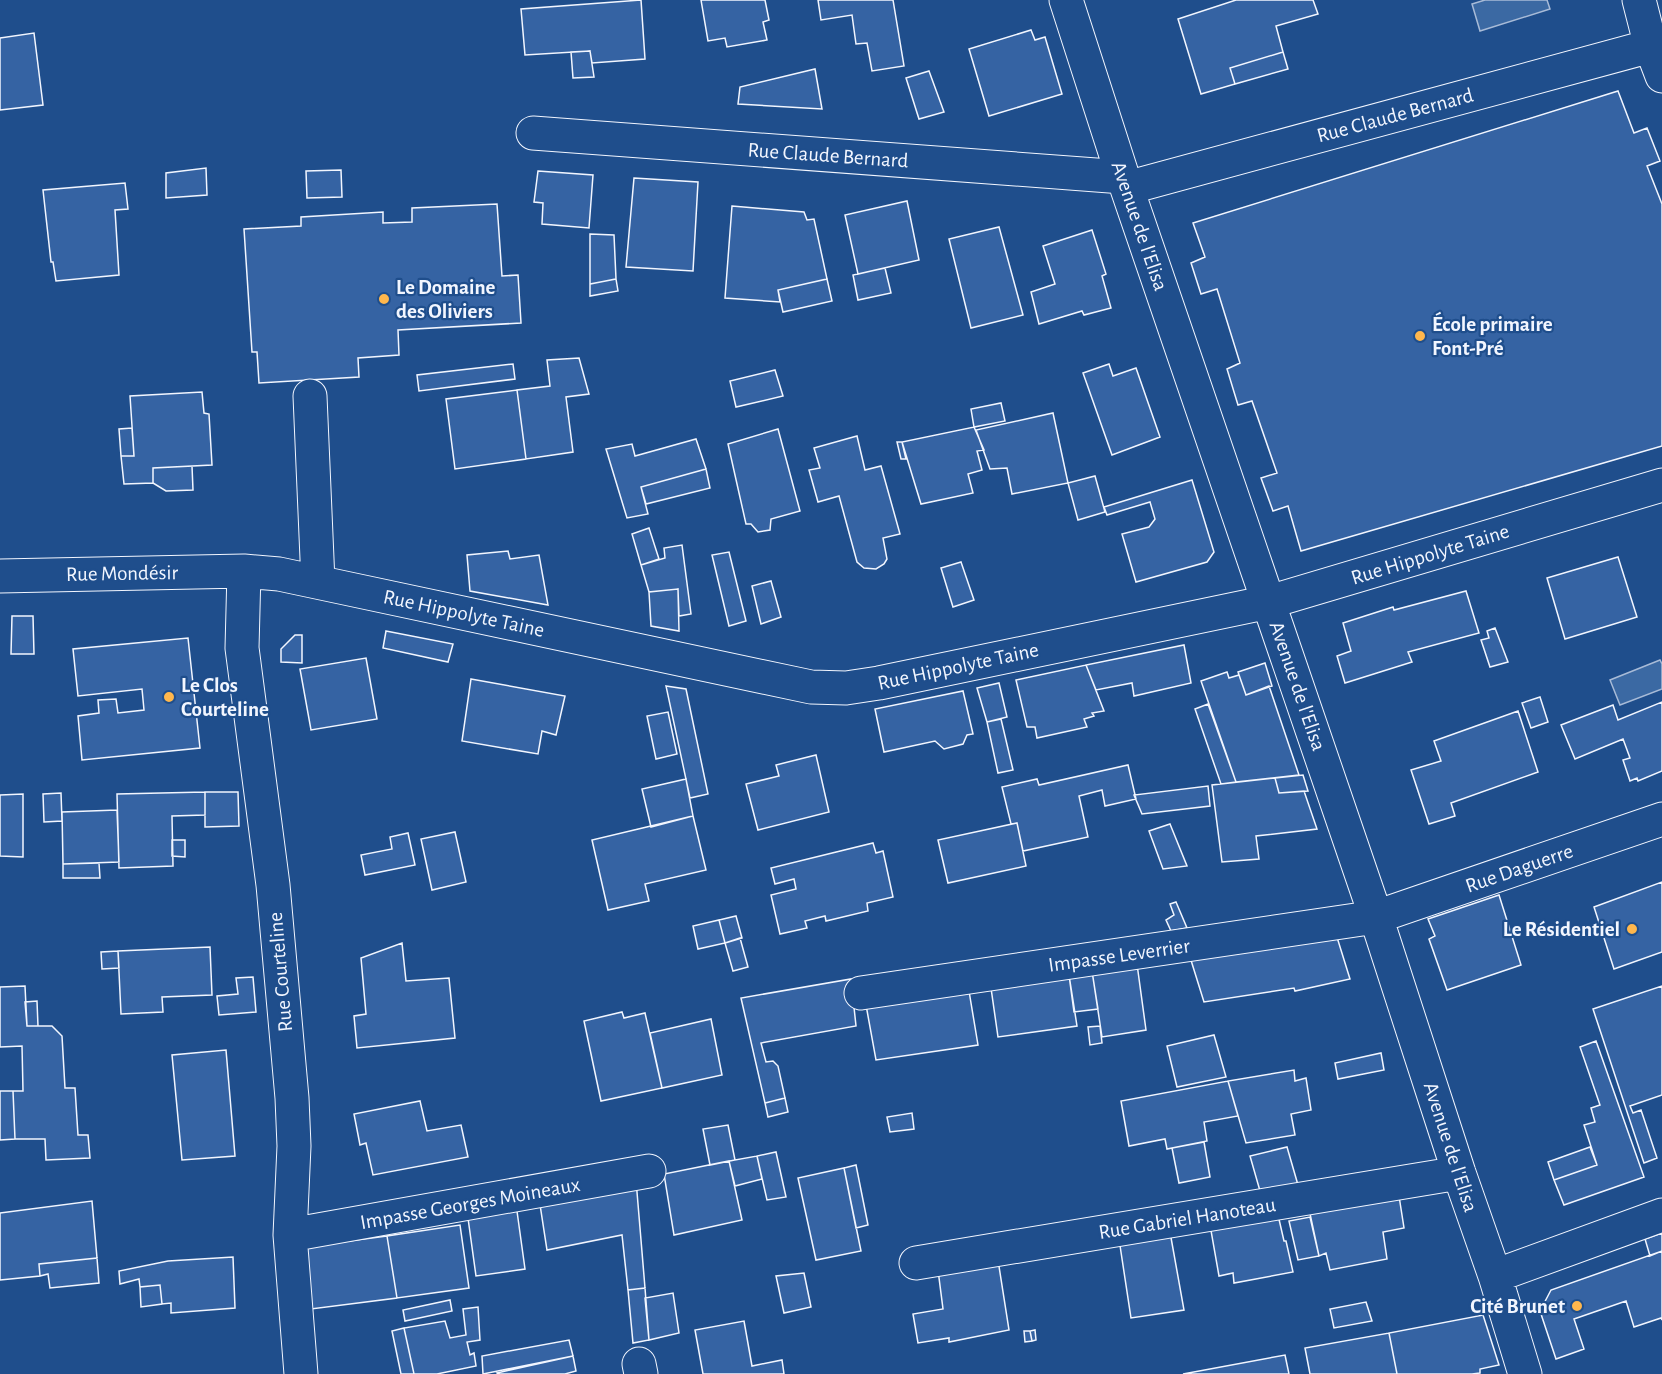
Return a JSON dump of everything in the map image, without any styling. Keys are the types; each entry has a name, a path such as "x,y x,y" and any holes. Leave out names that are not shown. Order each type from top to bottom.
{"street":[{"name":"Avenue de l'Elisa","path":"1066,0 1125,182 1376,917 1495,1276 1525,1374"},
{"path":"1639,0 1658,55"},
{"name":"Rue Claude Bernard","path":"533,133 1125,182 1658,55"},
{"path":"310,396 318,582"},
{"name":"Rue Hippolyte Taine","path":"244,571 279,574 811,687 830,689 879,683 1269,602 1662,485"},
{"name":"Rue Mondésir","path":"0,576 244,571"},
{"name":"Rue Courteline","path":"244,571 242,648 273,885 291,1098 294,1146 290,1235 302,1374"},
{"name":"Rue Daguerre","path":"1376,917 1662,819"},
{"name":"Impasse Leverrier","path":"861,993 1376,917"},
{"name":"Impasse Georges Moineaux","path":"290,1235 650,1171"},
{"name":"Rue Gabriel Hanoteau","path":"916,1263 1459,1173"},
{"path":"1495,1276 1662,1215"}],"water":[{"path":"1485,0 1547,0 1550,9 1480,31 1472,4"},
{"path":"1660,660 1662,689 1620,705 1610,680"}],"building":[{"path":"641,0 645,59 592,63 590,51 525,55 521,9"},
{"path":"701,0 765,0 769,20 763,22 767,40 727,47 725,38 708,41"},
{"path":"818,0 893,0 904,66 872,71 867,43 856,44 852,15 821,20"},
{"path":"1236,0 1313,0 1318,14 1276,26 1283,52 1230,68 1235,84 1201,94 1178,19"},
{"path":"1031,30 1035,40 1045,37 1062,94 989,116 969,49"},
{"path":"34,33 43,105 0,110 0,38"},
{"path":"590,51 594,77 573,78 571,52"},
{"path":"1283,52 1288,69 1235,84 1230,68"},
{"path":"815,69 822,109 738,104 740,87"},
{"path":"929,71 944,112 919,119 906,78"},
{"name":"École primaire Font-Pré","path":"1618,91 1634,133 1647,128 1660,161 1647,166 1662,204 1662,446 1301,551 1288,506 1273,511 1261,478 1277,473 1252,401 1238,405 1227,369 1240,363 1217,289 1201,294 1191,263 1205,257 1193,223"},
{"path":"206,168 207,195 166,198 166,173"},
{"path":"341,170 342,197 307,198 306,171"},
{"path":"538,171 593,175 589,228 542,224 543,203 534,202"},
{"path":"634,178 698,182 693,271 626,267"},
{"path":"125,183 128,209 115,210 119,275 56,281 53,262 51,262 43,190"},
{"path":"907,201 919,260 858,274 845,215"},
{"name":"Le Domaine des Oliviers","path":"497,204 502,276 518,275 521,323 398,330 399,355 358,358 359,377 259,383 257,352 252,352 244,229 301,226 301,217 383,212 383,223 412,222 412,208"},
{"path":"732,206 804,212 807,220 814,219 827,279 778,290 780,302 725,298"},
{"path":"999,227 1023,315 971,328 949,239"},
{"path":"1092,230 1106,274 1102,276 1111,308 1084,315 1082,311 1039,324 1031,292 1055,284 1043,246"},
{"path":"590,234 614,235 616,279 590,284"},
{"path":"885,268 891,293 858,300 853,275"},
{"path":"616,279 618,291 590,296 590,284"},
{"path":"827,279 832,301 783,312 778,290"},
{"path":"579,358 589,394 566,397 573,452 526,459 517,390 550,386 547,360"},
{"path":"513,364 515,379 419,391 417,375"},
{"path":"1109,364 1113,376 1136,368 1160,437 1112,455 1083,373"},
{"path":"775,370 783,396 736,407 730,381"},
{"path":"517,390 526,459 455,469 446,399"},
{"path":"202,392 204,413 209,414 212,465 153,468 153,483 124,484 121,456 134,456 130,396"},
{"path":"1001,403 1005,421 974,427 971,409"},
{"path":"1053,413 1068,483 1012,494 1007,468 990,469 976,430"},
{"path":"974,427 984,450 977,451 982,470 968,474 973,493 921,504 902,442"},
{"path":"132,428 134,456 121,456 119,429"},
{"path":"778,429 800,511 771,519 770,530 758,532 751,524 746,524 728,444"},
{"path":"857,436 865,470 881,466 900,534 883,538 887,559 876,569 864,568 857,562 839,496 818,502 809,470 820,468 814,448"},
{"path":"696,439 706,469 641,487 648,514 627,518 606,449 632,444 635,456"},
{"path":"897,442 902,442 906,459 901,459"},
{"path":"192,466 193,490 166,491 153,483 153,468"},
{"path":"706,469 710,488 646,504 641,487"},
{"path":"1095,476 1105,512 1078,520 1068,483"},
{"path":"1192,480 1214,552 1207,562 1136,582 1122,534 1149,527 1155,519 1150,502 1107,515 1104,507"},
{"path":"649,528 659,559 641,565 632,534"},
{"path":"682,545 691,614 679,616 678,589 649,592 641,565 665,558 664,548"},
{"path":"508,551 510,559 539,555 548,605 470,591 467,555"},
{"path":"729,552 746,621 729,626 712,555"},
{"path":"1618,557 1637,617 1565,639 1547,578"},
{"path":"961,562 974,600 953,607 941,568"},
{"path":"771,581 781,617 761,624 752,586"},
{"path":"678,589 679,631 651,626 649,592"},
{"path":"1466,591 1479,633 1408,652 1412,662 1345,683 1337,656 1351,651 1343,623 1393,607 1394,610"},
{"path":"12,616 33,616 34,654 11,654"},
{"path":"1495,628 1508,662 1490,667 1481,640 1489,638 1487,631"},
{"path":"386,631 453,644 448,662 383,648"},
{"path":"295,635 302,635 302,663 281,662 281,649"},
{"name":"Le Clos Courteline","path":"188,638 200,748 82,760 78,716 99,713 98,700 116,699 118,713 144,710 142,689 78,696 73,649"},
{"path":"1184,645 1191,683 1134,696 1132,683 1096,690 1086,665"},
{"path":"366,658 377,719 311,730 300,669"},
{"path":"1265,663 1272,686 1246,695 1238,672"},
{"path":"1086,665 1104,711 1092,713 1094,716 1084,719 1087,727 1037,738 1035,727 1027,727 1016,680"},
{"path":"1227,672 1229,678 1239,675 1246,695 1269,686 1299,775 1236,782 1201,681"},
{"path":"471,679 565,696 556,735 542,731 538,754 462,741"},
{"path":"999,683 1007,717 987,722 977,688"},
{"path":"666,686 686,689 708,794 690,798"},
{"path":"963,691 973,734 967,735 963,744 944,749 935,741 884,752 875,709"},
{"path":"1540,697 1548,722 1531,728 1522,703"},
{"path":"1662,702 1662,771 1638,781 1637,778 1630,781 1623,760 1630,758 1623,739 1575,759 1561,725 1613,705 1618,720"},
{"path":"1208,704 1236,782 1221,784 1195,709"},
{"path":"1518,711 1538,772 1451,803 1455,816 1429,824 1411,770 1441,761 1434,741"},
{"path":"668,712 677,754 656,759 647,716"},
{"path":"1001,719 1013,770 998,773 987,722"},
{"path":"816,755 829,812 758,830 746,784 779,776 776,765"},
{"path":"1128,765 1136,799 1105,806 1102,790 1079,796 1088,837 1023,851 1017,823 1011,824 1002,787 1037,779 1039,785"},
{"path":"1303,775 1308,791 1279,793 1275,778"},
{"path":"1275,778 1279,793 1304,791 1317,829 1256,836 1259,859 1222,862 1212,785"},
{"path":"686,779 693,816 651,827 642,789"},
{"path":"1208,786 1210,806 1142,814 1134,795"},
{"path":"205,792 205,815 172,816 173,866 119,868 117,794"},
{"path":"205,792 238,792 239,826 205,827"},
{"path":"61,793 62,821 44,822 43,794"},
{"path":"23,794 23,857 0,856 0,795"},
{"path":"117,810 119,862 63,864 62,812"},
{"path":"693,816 706,870 645,884 649,901 608,910 592,840"},
{"path":"1017,823 1026,866 948,883 938,840"},
{"path":"1170,824 1187,866 1163,869 1149,831"},
{"path":"455,832 466,882 432,890 421,839"},
{"path":"408,833 415,865 365,875 361,855 392,849 390,837"},
{"path":"172,840 185,840 185,857 172,856"},
{"path":"873,843 876,853 883,851 893,897 867,903 868,911 826,921 825,916 805,921 807,928 780,934 771,895 796,889 794,879 775,884 771,868"},
{"path":"99,863 100,878 63,878 63,864"},
{"name":"Le Résidentiel","path":"1662,882 1662,952 1614,969 1594,907"},
{"path":"1499,895 1521,965 1447,990 1429,939 1435,936 1428,919"},
{"path":"1176,902 1187,928 1171,931 1166,920 1174,915 1170,904"},
{"path":"736,916 742,938 725,943 719,920"},
{"path":"719,920 725,943 698,949 693,926"},
{"path":"1336,934 1350,979 1295,991 1294,988 1204,1002 1190,957"},
{"path":"740,938 748,967 733,971 725,943"},
{"path":"402,943 406,981 449,978 455,1038 357,1048 354,1016 366,1014 361,958"},
{"path":"210,947 212,995 162,997 163,1012 121,1014 118,951"},
{"path":"118,951 119,968 102,969 101,952"},
{"path":"1137,964 1146,1030 1102,1037 1092,971"},
{"path":"1092,971 1098,1009 1074,1012 1069,975"},
{"path":"1069,975 1077,1026 998,1037 991,988"},
{"path":"253,977 256,1012 219,1015 217,996 238,994 236,978"},
{"path":"851,979 856,1026 761,1043 766,1062 773,1061 778,1066 785,1098 765,1103 741,998"},
{"path":"25,986 27,1026 52,1026 62,1036 65,1088 75,1088 78,1135 88,1135 90,1158 46,1160 45,1139 15,1139 13,1091 23,1091 22,1046 0,1047 0,987"},
{"path":"1662,986 1662,1095 1630,1106 1633,1113 1641,1110 1657,1158 1644,1163 1593,1009"},
{"path":"969,991 978,1045 876,1060 866,1005"},
{"path":"37,1001 38,1026 27,1026 25,1002"},
{"path":"622,1012 624,1018 645,1013 662,1088 601,1101 584,1021"},
{"path":"711,1019 722,1075 662,1088 650,1033"},
{"path":"1100,1026 1102,1043 1090,1045 1088,1027"},
{"path":"1214,1035 1226,1077 1177,1087 1167,1046"},
{"path":"1596,1041 1644,1177 1564,1205 1554,1180 1597,1165 1584,1125 1595,1122 1591,1108 1600,1105 1580,1047"},
{"path":"226,1050 235,1156 182,1160 172,1055"},
{"path":"1381,1053 1384,1070 1338,1079 1335,1063"},
{"path":"1294,1070 1295,1081 1306,1078 1311,1110 1291,1114 1295,1135 1246,1143 1228,1081"},
{"path":"1228,1081 1238,1116 1204,1122 1207,1141 1167,1149 1165,1139 1129,1146 1121,1101"},
{"path":"0,1091 13,1091 15,1139 0,1140"},
{"path":"785,1098 788,1112 768,1117 765,1103"},
{"path":"420,1101 427,1131 461,1125 468,1157 373,1175 366,1143 360,1145 354,1114"},
{"path":"912,1113 914,1129 890,1132 887,1117"},
{"path":"728,1125 735,1160 710,1165 703,1129"},
{"path":"1204,1142 1210,1177 1179,1183 1172,1148"},
{"path":"1287,1147 1298,1185 1260,1191 1250,1156"},
{"path":"1590,1147 1597,1165 1554,1180 1548,1162"},
{"path":"776,1152 786,1197 767,1200 757,1156"},
{"path":"757,1156 762,1179 735,1186 729,1161"},
{"path":"729,1161 742,1220 674,1235 664,1174"},
{"path":"856,1165 868,1225 856,1228 844,1168"},
{"path":"844,1168 861,1251 816,1260 798,1178"},
{"path":"636,1180 645,1288 628,1290 622,1235 547,1250 539,1198"},
{"path":"1399,1196 1404,1228 1383,1232 1387,1259 1330,1270 1326,1253 1319,1256 1309,1209"},
{"path":"92,1201 97,1258 39,1264 40,1276 0,1280 0,1213"},
{"path":"516,1204 525,1269 476,1276 467,1211"},
{"path":"1278,1215 1293,1272 1234,1283 1233,1273 1219,1276 1210,1225"},
{"path":"1310,1217 1319,1256 1298,1260 1289,1221"},
{"path":"460,1225 469,1288 397,1298 387,1236"},
{"path":"1170,1232 1184,1310 1131,1318 1119,1239"},
{"path":"1662,1233 1662,1251 1650,1256 1645,1239"},
{"path":"387,1236 397,1298 311,1309 303,1247"},
{"name":"Cité Brunet","path":"1662,1251 1662,1320 1661,1318 1634,1327 1626,1301 1574,1319 1584,1349 1556,1359 1540,1311 1551,1290"},
{"path":"233,1257 235,1308 171,1313 171,1303 162,1304 160,1285 140,1287 139,1279 120,1284 119,1271 168,1261"},
{"path":"97,1258 99,1283 50,1288 48,1274 40,1276 39,1264"},
{"path":"998,1260 1009,1330 949,1342 949,1338 918,1343 913,1314 943,1309 938,1270"},
{"path":"804,1273 811,1307 784,1313 776,1276"},
{"path":"160,1285 162,1304 141,1307 140,1287"},
{"path":"645,1288 649,1340 633,1343 628,1290"},
{"path":"673,1293 679,1333 649,1340 645,1298"},
{"path":"450,1300 452,1311 405,1321 403,1310"},
{"path":"1366,1302 1372,1321 1334,1328 1330,1309"},
{"path":"478,1307 480,1340 467,1342 470,1355 474,1353 476,1366 437,1374 414,1374 404,1328 445,1321 450,1338 466,1335 463,1309"},
{"path":"1483,1315 1499,1365 1480,1369 1480,1373 1472,1374 1397,1374 1389,1333"},
{"path":"744,1321 752,1366 782,1360 784,1374 703,1374 695,1330"},
{"path":"404,1328 414,1374 401,1374 392,1331"},
{"path":"1035,1330 1036,1340 1032,1341 1030,1331"},
{"path":"1024,1331 1030,1331 1032,1341 1025,1342"},
{"path":"1389,1333 1397,1374 1310,1374 1305,1348"},
{"path":"569,1340 573,1356 483,1374 482,1356"},
{"path":"1285,1355 1289,1374 1183,1374"},
{"path":"573,1356 576,1371 565,1374 497,1373"}],"place":[{"name":"Le Domaine des Oliviers","path":"384,299"},
{"name":"École primaire Font-Pré","path":"1420,336"},
{"name":"Le Clos Courteline","path":"169,697"},
{"name":"Le Résidentiel","path":"1632,929"},
{"name":"Cité Brunet","path":"1577,1306"}]}
